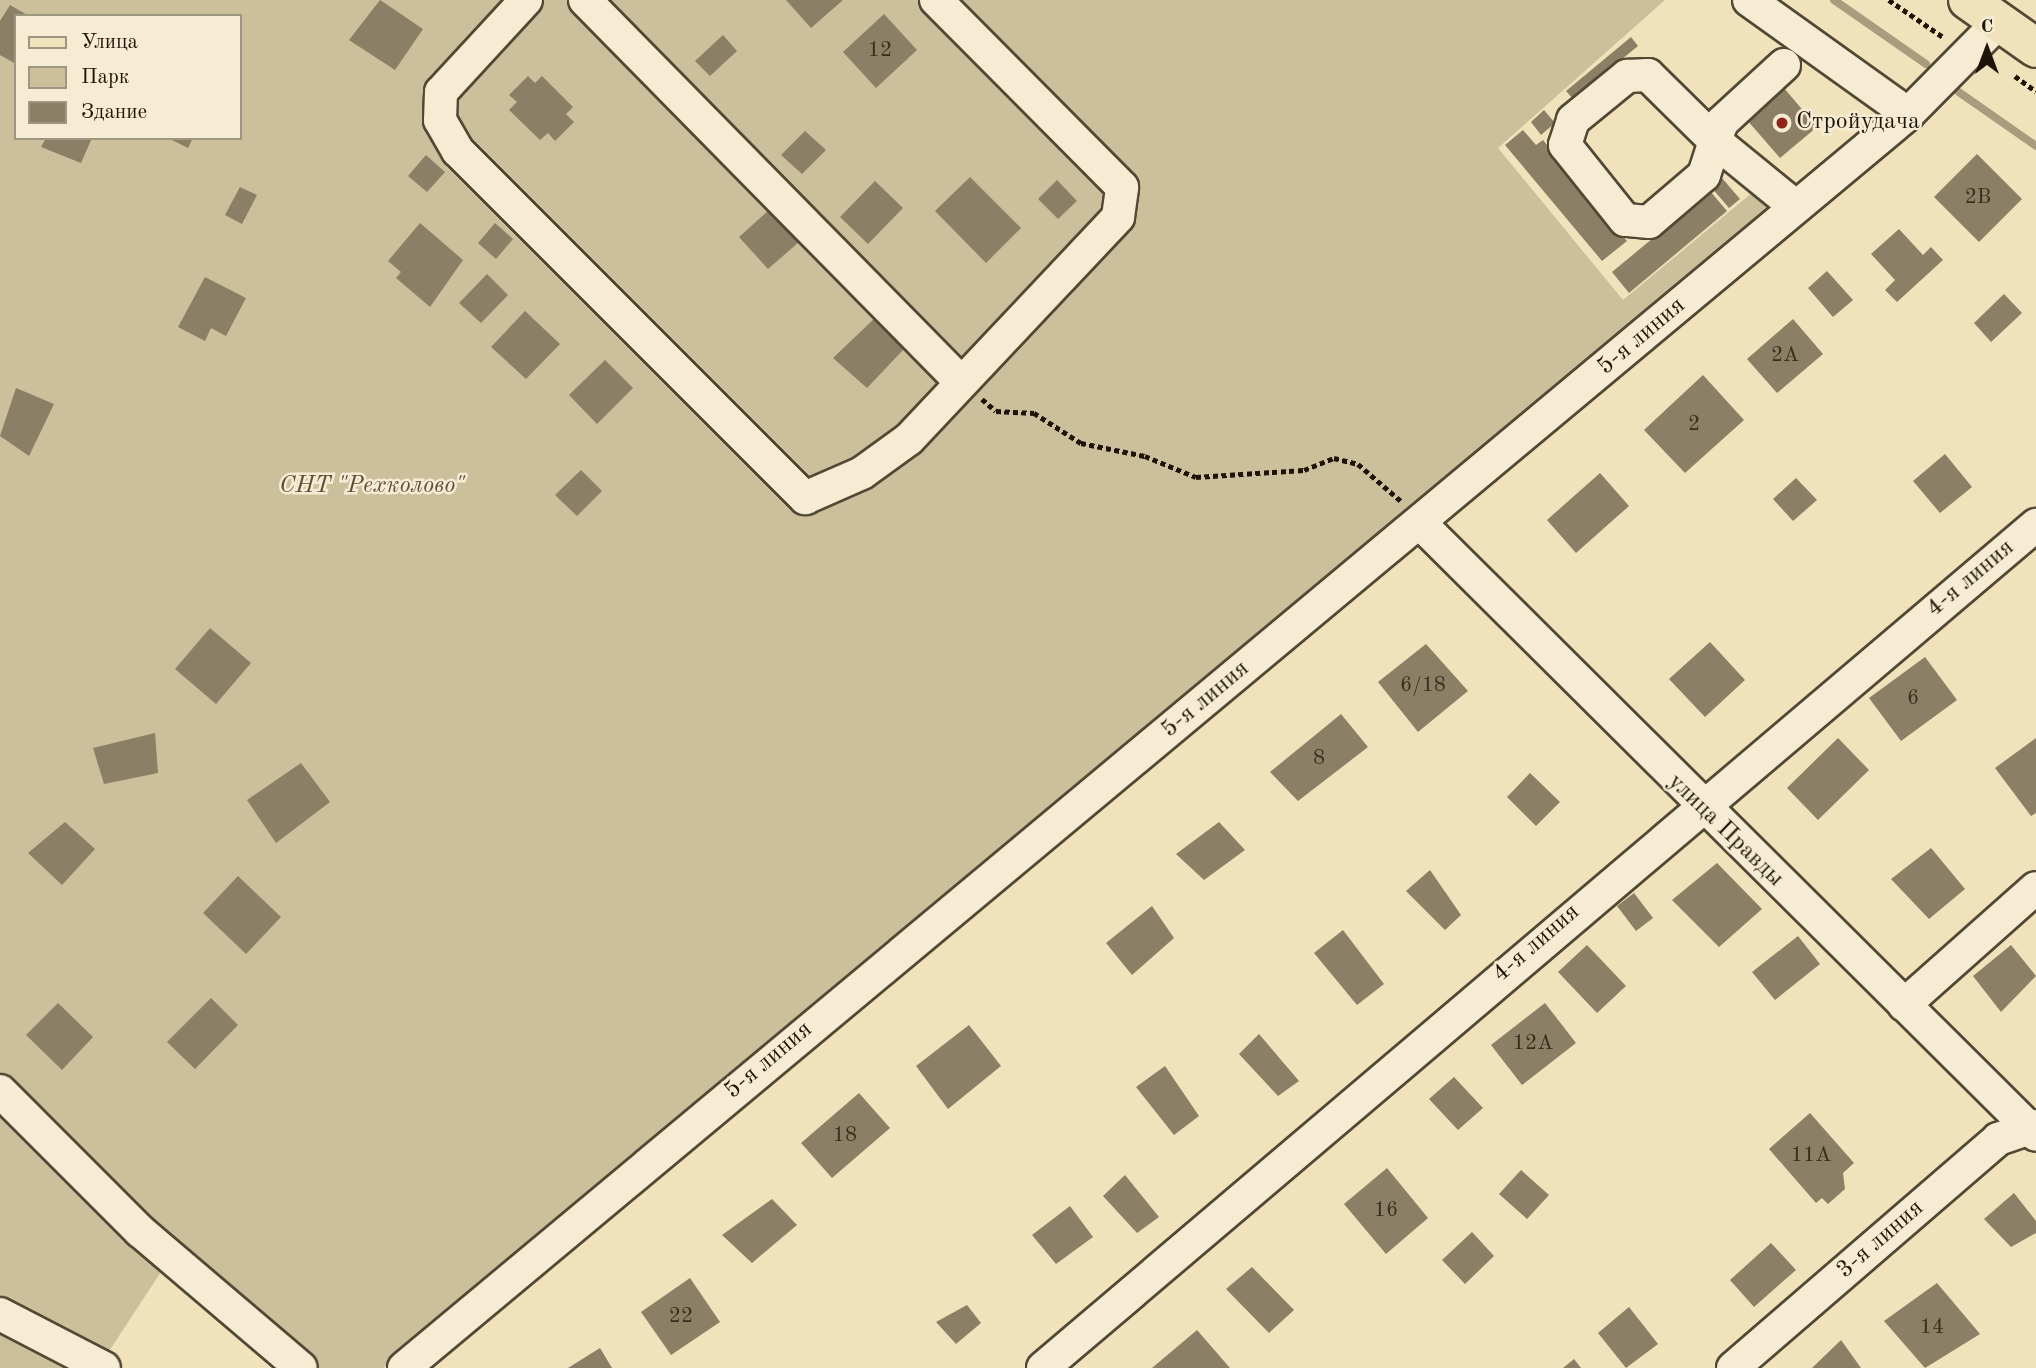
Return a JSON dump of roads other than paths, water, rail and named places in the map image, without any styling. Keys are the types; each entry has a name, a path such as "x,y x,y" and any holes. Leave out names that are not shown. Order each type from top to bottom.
{"main road":[{"path":"1968,0 2036,48"}],"street":[{"path":"526,0 441,92 440,120 458,151 805,498 862,472 909,439 959,380 1010,338 1097,245 1118,217 1122,187 936,0"},
{"path":"585,0 959,380"},
{"path":"1749,0 1908,114"},
{"name":"5-я линия","path":"404,1368 1908,114 1964,51 1998,22"},
{"path":"1784,65 1722,122 1716,141 1704,175 1664,215 1637,225 1625,220 1565,145 1564,133 1628,76 1648,75 1716,141 1796,207"},
{"name":"улица Правды","path":"1420,523 1698,806 2033,1129"},
{"name":"4-я линия","path":"1043,1368 1698,806 2036,525"},
{"path":"1904,1005 2036,888"},
{"path":"0,1091 140,1231 301,1368"},
{"name":"3-я линия","path":"1733,1368 1998,1139 2033,1129"},
{"path":"0,1314 104,1368"}],"waterway":[{"path":"1834,0 1926,64"},
{"path":"1953,88 2036,146"}],"place":[{"name":"Стройудача","path":"1782,123"}],"park label":[{"name":"СНТ \"Рехколово\"","path":"372,487"}]}
